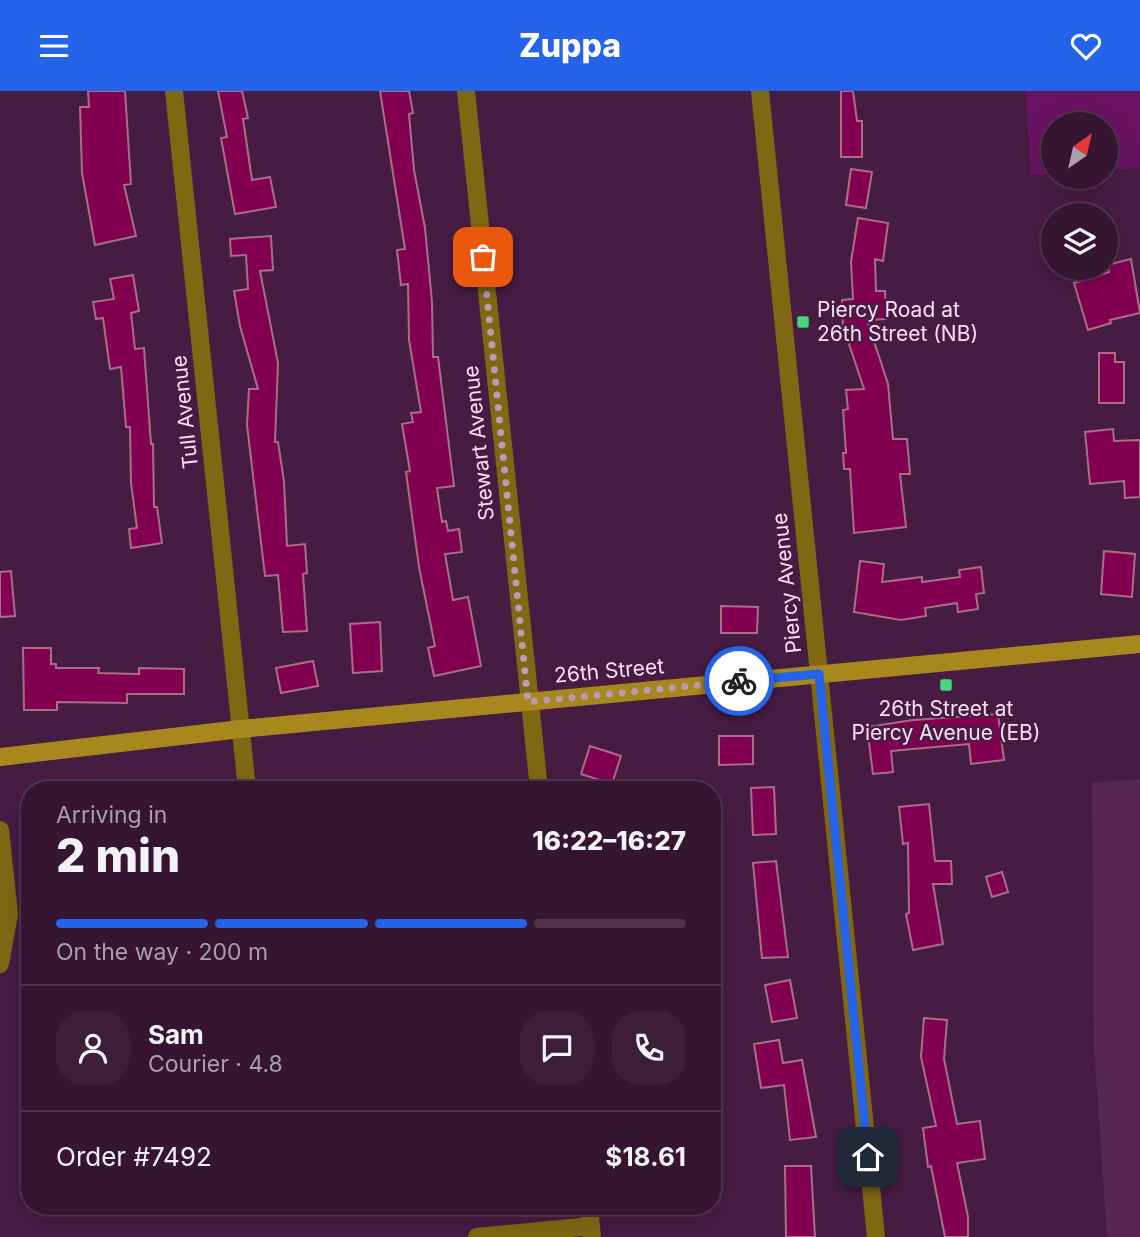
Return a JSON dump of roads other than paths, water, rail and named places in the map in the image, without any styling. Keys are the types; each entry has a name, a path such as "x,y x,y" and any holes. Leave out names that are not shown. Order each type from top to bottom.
{"street":[{"name":"Tull Avenue","path":"174,91 246,781"},
{"name":"Stewart Avenue","path":"466,91 538,781"},
{"name":"Piercy Avenue","path":"760,91 876,1237"},
{"name":"26th Street","path":"0,757 241,729 1140,644"},
{"path":"0,830 9,914 0,964"},
{"path":"477,1237 592,1231"}],"place":[{"name":"Piercy Road at 26th Street (NB)","path":"803,322"},
{"name":"26th Street at Piercy Avenue (EB)","path":"946,685"}]}
